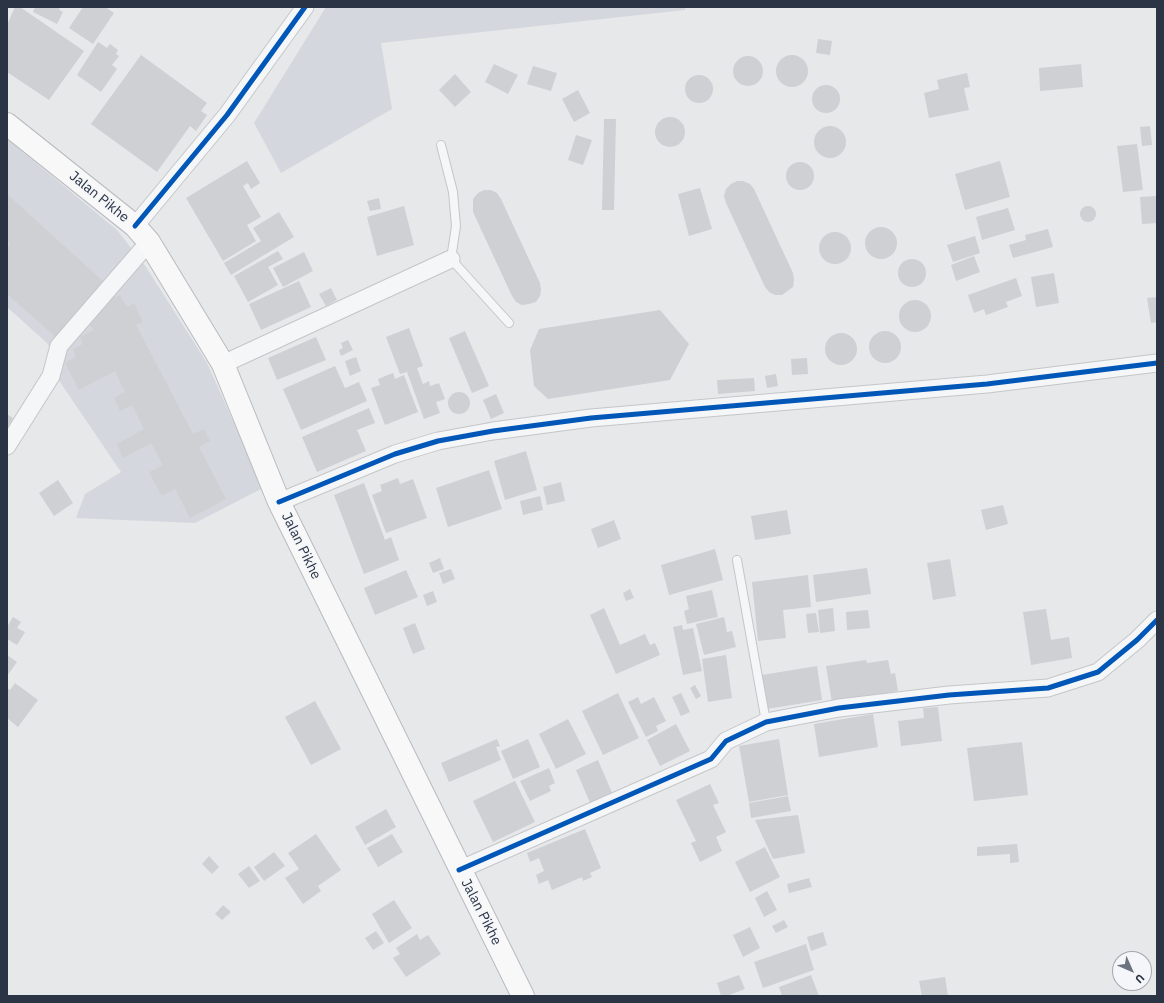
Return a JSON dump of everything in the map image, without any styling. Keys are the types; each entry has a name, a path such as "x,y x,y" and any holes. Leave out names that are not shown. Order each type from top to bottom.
{"highway":[{"name":"Jalan Pikhe","path":"7,124 135,226 149,242 223,364 279,502 523,996"}],"street":[{"path":"135,226 227,115 305,7"},
{"path":"7,446 51,376 59,346 149,242"},
{"path":"223,364 451,259"},
{"path":"279,502 395,454 438,441 493,431 591,418 987,384 1157,363"},
{"path":"460,870 711,759 726,741 766,722 854,706 949,695 1048,688 1098,672 1138,640 1157,620"}],"lane":[{"path":"441,145 453,192 456,226 451,259 509,323"},
{"path":"737,560 766,722"}],"shaded area":[{"path":"326,7 685,7 685,10 381,43 392,109 281,173 254,123"},
{"path":"7,139 117,230 146,267 207,363 263,488 195,523 76,518 85,494 121,472 58,379 48,344 7,307"}],"building":[{"path":"15,7 20,7 84,51 49,100 7,72 7,25"},
{"path":"35,7 60,7 59,10 63,12 57,24 33,12"},
{"path":"83,7 105,7 114,13 93,44 69,28"},
{"path":"818,39 832,41 830,55 816,53"},
{"path":"98,42 107,48 110,44 118,50 116,54 119,56 112,65 117,69 101,92 77,75"},
{"path":"141,55 207,103 201,111 207,115 196,131 190,126 157,172 91,124"},
{"path":"792,55 803,60 808,71 803,82 792,87 781,82 776,71 781,60"},
{"path":"748,56 758,61 763,71 758,81 748,86 738,81 733,71 738,61"},
{"path":"494,64 518,75 508,94 485,82"},
{"path":"1081,64 1083,87 1040,91 1039,68"},
{"path":"533,66 557,73 551,91 527,84"},
{"path":"967,73 970,87 964,88 969,110 929,118 924,93 939,89 937,80"},
{"path":"455,74 471,92 455,107 439,90"},
{"path":"699,75 705,76 709,79 712,83 712,95 709,99 705,102 699,103 693,102 689,99 686,95 685,89 686,83 689,79 693,76"},
{"path":"826,85 836,89 840,99 836,109 826,113 816,109 812,99 816,89"},
{"path":"578,90 590,113 574,122 562,99"},
{"path":"670,117 676,118 684,126 684,138 676,146 670,147 664,146 656,138 655,132 656,126 664,118"},
{"path":"604,119 616,119 614,210 602,210"},
{"path":"827,126 833,126 843,133 846,142 845,148 839,155 833,158 827,158 817,151 814,145 814,139 821,129"},
{"path":"1150,126 1152,145 1142,146 1140,127"},
{"path":"576,135 592,140 583,165 568,160"},
{"path":"1137,144 1143,190 1123,192 1117,146"},
{"path":"247,161 260,183 251,189 248,183 243,186 261,217 247,225 256,241 223,261 186,198"},
{"path":"1000,161 1010,197 965,210 955,174"},
{"path":"800,162 810,166 814,176 810,186 800,190 790,186 786,176 790,166"},
{"path":"737,181 743,181 750,184 754,189 793,273 793,287 782,295 775,295 769,292 765,287 726,203 724,196 726,189"},
{"path":"700,188 712,229 689,236 678,194"},
{"path":"484,190 491,190 497,193 501,199 540,283 540,296 536,302 522,305 516,302 473,212 473,199 478,193"},
{"path":"7,194 106,284 57,338 7,294 7,249 11,244 7,241"},
{"path":"1157,196 1157,223 1142,224 1140,197"},
{"path":"379,198 381,209 370,211 367,201"},
{"path":"404,206 414,245 377,256 367,217"},
{"path":"1088,206 1094,208 1096,214 1094,220 1088,222 1082,220 1080,214 1082,208"},
{"path":"1008,208 1015,230 982,240 976,217"},
{"path":"279,212 294,237 231,275 224,263 261,241 253,228"},
{"path":"881,227 890,230 894,234 897,243 894,252 890,256 881,259 872,256 868,252 865,243 868,234 872,230"},
{"path":"1048,229 1053,247 1013,258 1009,245 1026,240 1025,235"},
{"path":"835,232 841,233 848,239 851,248 850,254 844,261 835,264 829,263 822,257 819,248 820,242 826,235"},
{"path":"975,236 980,253 953,262 947,245"},
{"path":"278,251 283,259 268,267 278,285 248,302 234,276"},
{"path":"304,252 313,271 283,287 273,268"},
{"path":"974,256 980,272 956,281 951,265"},
{"path":"912,259 922,263 926,273 922,283 912,287 902,283 898,273 902,263"},
{"path":"1054,273 1059,303 1036,307 1031,277"},
{"path":"1016,278 1022,296 1006,302 1008,307 986,315 984,309 974,313 968,295"},
{"path":"299,281 311,307 261,330 249,304"},
{"path":"331,288 337,300 326,306 319,294"},
{"path":"120,295 127,307 134,303 143,322 136,325 193,434 204,429 210,441 199,447 226,499 190,518 175,489 162,496 149,472 163,465 151,443 123,458 117,444 144,429 132,405 120,411 114,398 125,392 115,371 79,390 65,363 76,357 73,349 83,344 80,337 94,330 90,325 112,299"},
{"path":"1157,297 1157,322 1151,323 1147,298"},
{"path":"915,300 921,301 928,307 931,316 930,322 924,329 915,332 909,331 902,325 899,316 900,310 906,303"},
{"path":"660,310 689,344 670,380 548,399 534,386 530,350 539,329"},
{"path":"409,328 423,366 417,368 423,384 429,381 430,386 439,383 445,399 436,402 440,413 424,419 407,372 400,374 386,337"},
{"path":"465,331 489,386 472,393 449,338"},
{"path":"885,331 896,336 901,347 896,358 885,363 874,358 869,347 874,336"},
{"path":"838,333 844,333 853,337 857,349 853,361 844,365 838,365 829,361 825,352 825,346 829,337"},
{"path":"316,337 326,360 277,380 268,358"},
{"path":"348,340 353,350 341,356 339,350 343,348 341,343"},
{"path":"356,357 361,371 350,376 345,361"},
{"path":"807,358 808,374 792,375 791,359"},
{"path":"335,366 345,388 359,382 367,401 301,430 283,389"},
{"path":"393,373 395,379 404,375 418,412 385,425 371,388 380,385 378,379"},
{"path":"776,374 778,386 767,388 765,376"},
{"path":"754,378 755,391 718,394 717,380"},
{"path":"459,392 467,395 470,403 467,411 459,414 451,411 448,403 451,395"},
{"path":"496,394 504,413 491,419 483,400"},
{"path":"369,408 375,423 357,430 366,451 317,472 302,437"},
{"path":"7,414 13,418 7,428"},
{"path":"526,451 537,490 505,500 494,461"},
{"path":"489,470 502,509 448,527 436,488"},
{"path":"398,478 400,484 413,479 427,518 386,533 372,495 382,491 380,485"},
{"path":"58,480 73,503 54,516 39,493"},
{"path":"561,482 565,501 547,505 543,487"},
{"path":"364,483 385,540 391,537 399,560 364,574 334,495"},
{"path":"540,496 543,510 523,515 520,501"},
{"path":"1003,505 1008,524 986,530 981,510"},
{"path":"787,510 791,534 755,540 751,516"},
{"path":"614,520 621,539 598,548 591,529"},
{"path":"715,549 723,580 669,595 661,565"},
{"path":"440,558 444,569 433,573 429,563"},
{"path":"950,559 956,596 933,600 927,563"},
{"path":"867,568 871,594 816,602 813,575"},
{"path":"451,569 455,579 443,584 439,573"},
{"path":"406,570 418,597 375,615 364,588"},
{"path":"808,575 811,607 783,610 786,638 758,641 752,582"},
{"path":"630,589 634,598 626,601 623,593"},
{"path":"712,590 718,617 687,624 684,611 689,609 686,596"},
{"path":"433,591 437,602 427,606 423,595"},
{"path":"604,608 620,645 645,634 650,645 655,643 660,655 616,674 590,615"},
{"path":"833,608 835,631 820,633 818,610"},
{"path":"1046,609 1051,640 1069,637 1072,658 1031,665 1023,612"},
{"path":"868,610 870,628 847,630 846,612"},
{"path":"816,613 819,632 808,633 806,614"},
{"path":"13,617 21,622 17,628 25,632 17,645 7,639 7,627"},
{"path":"724,617 727,632 732,631 736,647 704,655 696,624"},
{"path":"415,623 425,649 413,654 403,628"},
{"path":"682,625 683,630 693,628 702,671 683,675 673,627"},
{"path":"7,655 17,662 7,676"},
{"path":"726,655 732,698 708,702 702,659"},
{"path":"866,660 867,663 888,660 891,674 895,673 898,691 832,703 826,666"},
{"path":"817,666 822,700 767,709 762,675"},
{"path":"15,683 38,700 18,727 7,718 7,688 10,690"},
{"path":"695,685 701,696 696,699 690,688"},
{"path":"618,693 639,738 603,755 582,711"},
{"path":"681,693 690,712 681,716 672,697"},
{"path":"638,697 641,704 654,697 666,721 656,726 658,731 646,737 628,702"},
{"path":"315,701 341,749 311,765 285,717"},
{"path":"938,707 942,741 901,746 898,721 924,718 923,708"},
{"path":"873,714 878,747 819,757 814,724"},
{"path":"568,719 586,754 556,769 539,734"},
{"path":"676,724 690,751 660,766 647,740"},
{"path":"497,739 500,746 496,747 501,760 449,782 441,763"},
{"path":"528,739 540,767 513,779 501,751"},
{"path":"779,739 788,795 749,802 739,746"},
{"path":"1022,742 1028,795 974,801 967,748"},
{"path":"598,760 613,795 591,805 576,770"},
{"path":"549,768 555,783 549,786 551,791 530,801 520,781"},
{"path":"515,781 535,822 493,842 473,801"},
{"path":"710,784 719,803 713,805 726,832 716,837 722,851 700,862 691,843 696,841 676,800"},
{"path":"788,796 791,811 751,818 749,803"},
{"path":"386,809 396,827 365,845 355,827"},
{"path":"798,815 805,853 773,859 755,820"},
{"path":"585,829 601,868 590,873 592,877 583,881 582,877 552,890 548,880 539,884 536,875 544,871 539,858 530,862 527,853"},
{"path":"316,834 341,870 318,886 321,891 303,904 285,878 299,869 288,853"},
{"path":"392,834 403,852 378,867 367,848"},
{"path":"1017,844 1019,862 1010,863 1010,854 977,856 977,847"},
{"path":"765,847 780,877 750,892 735,862"},
{"path":"274,852 285,866 264,881 254,867"},
{"path":"209,856 219,867 212,874 202,864"},
{"path":"249,866 260,881 249,888 238,874"},
{"path":"809,878 812,887 789,893 787,884"},
{"path":"767,891 777,910 764,917 755,898"},
{"path":"394,900 412,928 389,943 372,914"},
{"path":"223,905 231,912 222,920 215,914"},
{"path":"784,920 788,927 776,933 772,926"},
{"path":"750,927 760,948 743,957 733,935"},
{"path":"376,931 384,943 373,950 365,938"},
{"path":"823,932 827,945 811,951 807,937"},
{"path":"417,934 420,940 428,935 441,954 406,977 393,958 400,954 396,948"},
{"path":"806,944 814,970 763,988 754,962"},
{"path":"739,975 745,989 727,996 721,996 717,983"},
{"path":"811,975 819,996 782,996 779,987"},
{"path":"945,977 948,996 922,996 919,981"}],"cycle path":[{"path":"135,226 227,115 305,7"},
{"path":"279,502 395,454 438,441 493,431 591,418 987,384 1157,363"},
{"path":"459,870 711,759 726,741 766,722 839,708 949,695 1048,688 1098,672 1137,640 1157,620"}]}
